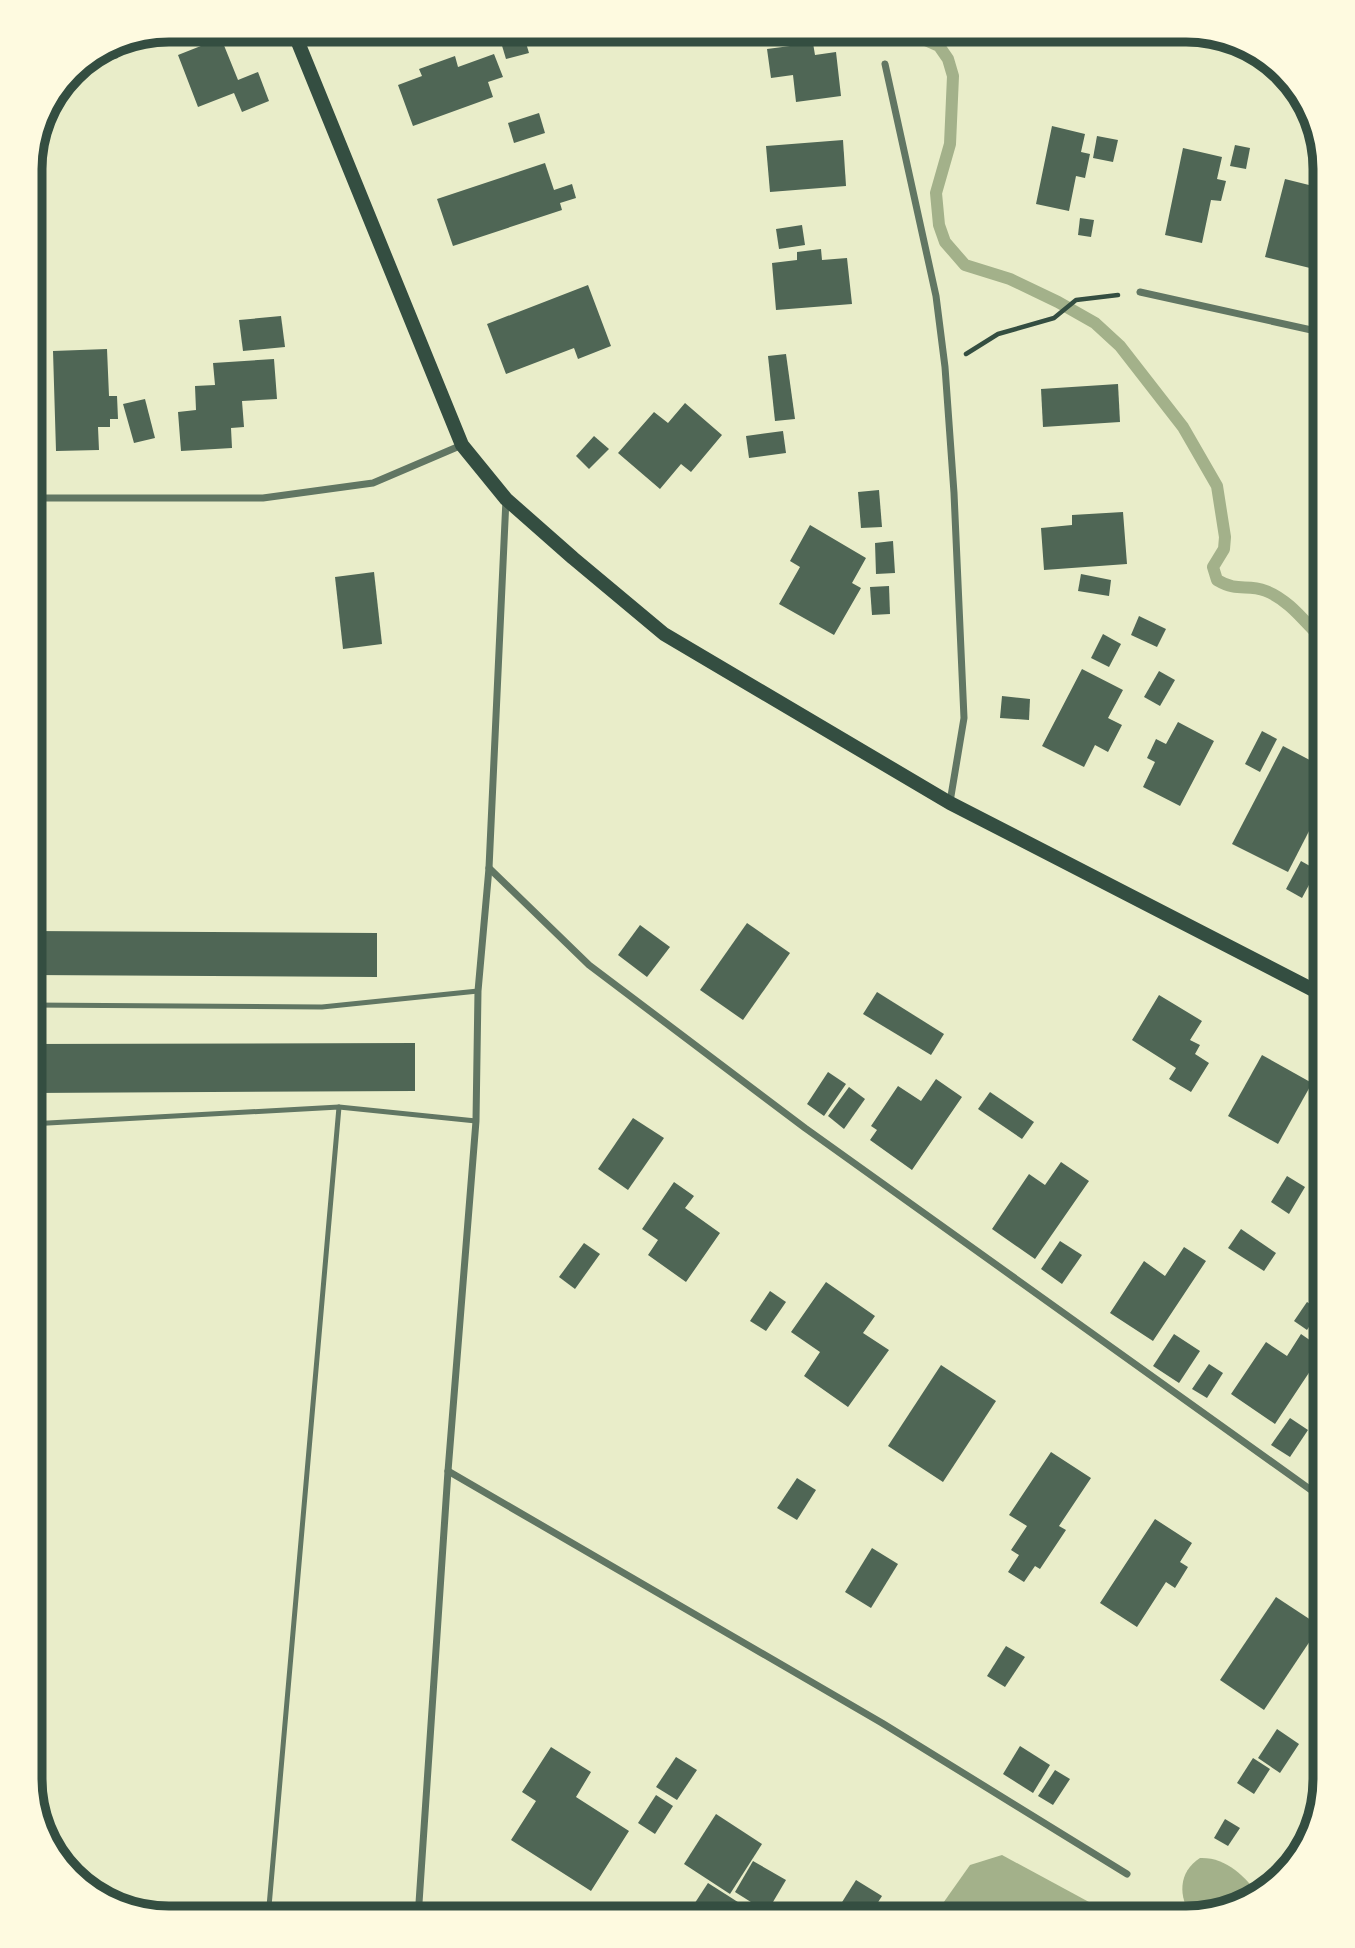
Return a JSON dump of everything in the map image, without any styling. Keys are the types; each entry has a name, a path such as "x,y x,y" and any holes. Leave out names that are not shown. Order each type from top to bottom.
{"main road":[{"path":"298,42 462,445 506,499 664,634 950,803 1313,990"}],"street":[{"path":"885,64 936,296 945,367 954,493 964,718 950,803"},
{"path":"1140,292 1313,329"},
{"path":"42,498 263,498 373,483 462,445"},
{"path":"419,1906 476,1121 478,991 489,868 506,499"},
{"path":"489,868 589,965 805,1128 1313,1491"},
{"path":"449,1471 882,1723 1127,1874"}],"lane":[{"path":"42,1005 322,1007 478,991"},
{"path":"269,1906 339,1107"},
{"path":"42,1123 339,1107 476,1121"}],"path":[{"path":"945,367 998,334 1054,318 1076,300 1140,292"}],"shaded area":[{"path":"1002,1855 1096,1906 941,1906 970,1865"},
{"path":"1200,1858 1226,1864 1252,1887 1219,1902 1186,1906 1182,1885 1187,1870"}],"building":[{"path":"211,42 223,42 238,80 258,72 269,101 242,112 234,93 198,107 178,55"},
{"path":"501,42 526,42 529,53 506,59"},
{"path":"813,43 815,55 836,52 841,96 796,102 793,75 771,78 767,49"},
{"path":"117,53 118,58 102,62 106,59"},
{"path":"494,54 503,77 488,82 493,97 413,126 398,85 422,76 419,69 455,56 458,67"},
{"path":"539,113 545,133 514,143 508,123"},
{"path":"1052,126 1085,134 1081,152 1090,154 1085,178 1076,176 1069,211 1036,204"},
{"path":"1097,136 1118,140 1113,162 1093,158"},
{"path":"843,140 846,186 770,192 766,146"},
{"path":"1235,145 1250,148 1246,169 1230,166"},
{"path":"1183,148 1222,157 1217,179 1226,181 1221,201 1211,200 1202,243 1165,235"},
{"path":"545,163 554,190 572,184 576,198 560,203 562,210 453,246 437,199"},
{"path":"1285,179 1313,186 1313,269 1265,257"},
{"path":"1080,218 1094,220 1091,237 1078,235"},
{"path":"802,225 805,245 779,249 776,229"},
{"path":"821,249 822,260 847,258 852,304 776,310 772,263 797,260 797,252"},
{"path":"588,285 611,346 578,359 574,348 506,374 487,324"},
{"path":"281,316 285,347 243,351 239,320"},
{"path":"107,349 109,396 117,396 118,419 110,419 110,427 98,427 99,450 56,451 53,351"},
{"path":"786,354 795,419 775,421 768,356"},
{"path":"274,359 277,399 242,401 244,427 231,428 232,448 181,451 178,412 196,410 195,386 215,385 213,363"},
{"path":"1118,384 1120,422 1043,427 1041,389"},
{"path":"145,399 155,438 134,443 123,404"},
{"path":"685,403 722,435 691,472 681,464 660,489 618,453 654,412 668,423"},
{"path":"783,431 786,453 749,458 746,436"},
{"path":"594,436 609,449 589,469 576,456"},
{"path":"879,490 882,527 861,528 858,492"},
{"path":"1123,512 1127,564 1044,570 1041,528 1072,525 1072,515"},
{"path":"810,525 866,558 852,583 861,588 834,635 779,604 800,567 790,561"},
{"path":"893,541 895,573 876,574 875,543"},
{"path":"374,572 382,644 343,649 335,577"},
{"path":"1081,574 1111,580 1109,596 1078,591"},
{"path":"889,586 890,614 872,615 870,587"},
{"path":"1139,616 1166,629 1157,647 1131,635"},
{"path":"1103,634 1121,644 1109,667 1091,658"},
{"path":"1082,669 1123,690 1108,718 1122,725 1108,752 1095,745 1084,767 1042,746"},
{"path":"1159,671 1175,680 1160,706 1144,697"},
{"path":"1002,696 1030,699 1029,720 1000,718"},
{"path":"1178,722 1214,741 1180,806 1143,787 1155,762 1147,758 1156,739 1166,744"},
{"path":"1262,731 1277,739 1260,772 1245,764"},
{"path":"1283,746 1313,762 1313,823 1288,872 1232,844"},
{"path":"1301,861 1313,868 1313,877 1302,898 1286,889"},
{"path":"747,923 790,953 743,1020 700,990"},
{"path":"640,925 670,947 647,977 618,955"},
{"path":"42,931 377,933 377,977 42,975"},
{"path":"877,992 944,1034 931,1055 863,1014"},
{"path":"1159,995 1202,1021 1190,1040 1200,1045 1195,1054 1209,1063 1191,1092 1169,1079 1176,1068 1132,1040"},
{"path":"415,1043 415,1091 42,1093 42,1044"},
{"path":"1262,1055 1312,1083 1278,1144 1228,1116"},
{"path":"828,1072 846,1084 824,1116 807,1104"},
{"path":"936,1079 962,1097 912,1170 870,1140 877,1130 871,1126 898,1086 921,1101"},
{"path":"849,1087 865,1099 844,1129 828,1116"},
{"path":"990,1092 1034,1122 1022,1139 978,1109"},
{"path":"633,1118 664,1138 628,1190 598,1169"},
{"path":"1061,1162 1089,1181 1035,1259 992,1229 1029,1174 1045,1185"},
{"path":"1287,1176 1305,1187 1289,1214 1271,1202"},
{"path":"674,1182 694,1196 685,1208 720,1233 686,1282 648,1255 658,1240 642,1229"},
{"path":"1241,1229 1276,1253 1264,1271 1228,1248"},
{"path":"1060,1241 1082,1255 1062,1284 1041,1269"},
{"path":"584,1243 600,1254 575,1289 559,1277"},
{"path":"1184,1247 1206,1261 1153,1341 1110,1313 1144,1261 1165,1276"},
{"path":"826,1282 875,1316 863,1333 889,1350 848,1407 804,1376 820,1352 791,1332"},
{"path":"770,1291 786,1302 766,1331 750,1321"},
{"path":"1307,1302 1313,1306 1313,1321 1307,1330 1294,1321"},
{"path":"1174,1334 1200,1351 1179,1383 1153,1366"},
{"path":"1301,1334 1313,1342 1313,1367 1275,1424 1231,1394 1266,1342 1287,1356"},
{"path":"1209,1364 1223,1373 1207,1398 1192,1389"},
{"path":"941,1365 996,1401 943,1482 888,1446"},
{"path":"1290,1418 1308,1430 1290,1457 1271,1445"},
{"path":"1051,1452 1091,1478 1059,1526 1066,1530 1040,1569 1035,1566 1024,1582 1008,1572 1019,1555 1011,1550 1027,1526 1009,1515"},
{"path":"797,1478 816,1490 797,1520 777,1508"},
{"path":"1155,1519 1192,1543 1180,1562 1188,1567 1175,1588 1166,1582 1137,1627 1100,1603"},
{"path":"872,1548 898,1564 871,1608 845,1592"},
{"path":"1276,1597 1313,1621 1313,1636 1264,1710 1220,1680"},
{"path":"1006,1646 1025,1657 1005,1687 987,1676"},
{"path":"1277,1729 1299,1744 1280,1773 1258,1758"},
{"path":"1020,1746 1050,1765 1033,1793 1003,1774"},
{"path":"551,1747 591,1772 576,1797 629,1831 591,1891 511,1840 536,1801 522,1792"},
{"path":"676,1757 697,1770 677,1800 656,1787"},
{"path":"1253,1758 1270,1769 1254,1794 1237,1783"},
{"path":"1055,1770 1070,1779 1053,1805 1038,1796"},
{"path":"656,1795 673,1806 655,1834 638,1823"},
{"path":"716,1814 762,1844 730,1894 684,1864"},
{"path":"1225,1819 1240,1828 1228,1846 1214,1838"},
{"path":"753,1861 786,1880 771,1906 757,1906 735,1892"},
{"path":"856,1880 882,1896 876,1906 840,1906"},
{"path":"708,1883 744,1906 693,1906"}],"waterway":[{"path":"930,42 939,46 948,59 953,76 950,144 936,193 939,225 945,242 965,265 1010,279 1058,302 1095,323 1120,346 1183,427 1217,486 1225,537 1224,549 1213,567 1217,580 1231,586 1259,589 1275,595 1313,630"}]}
